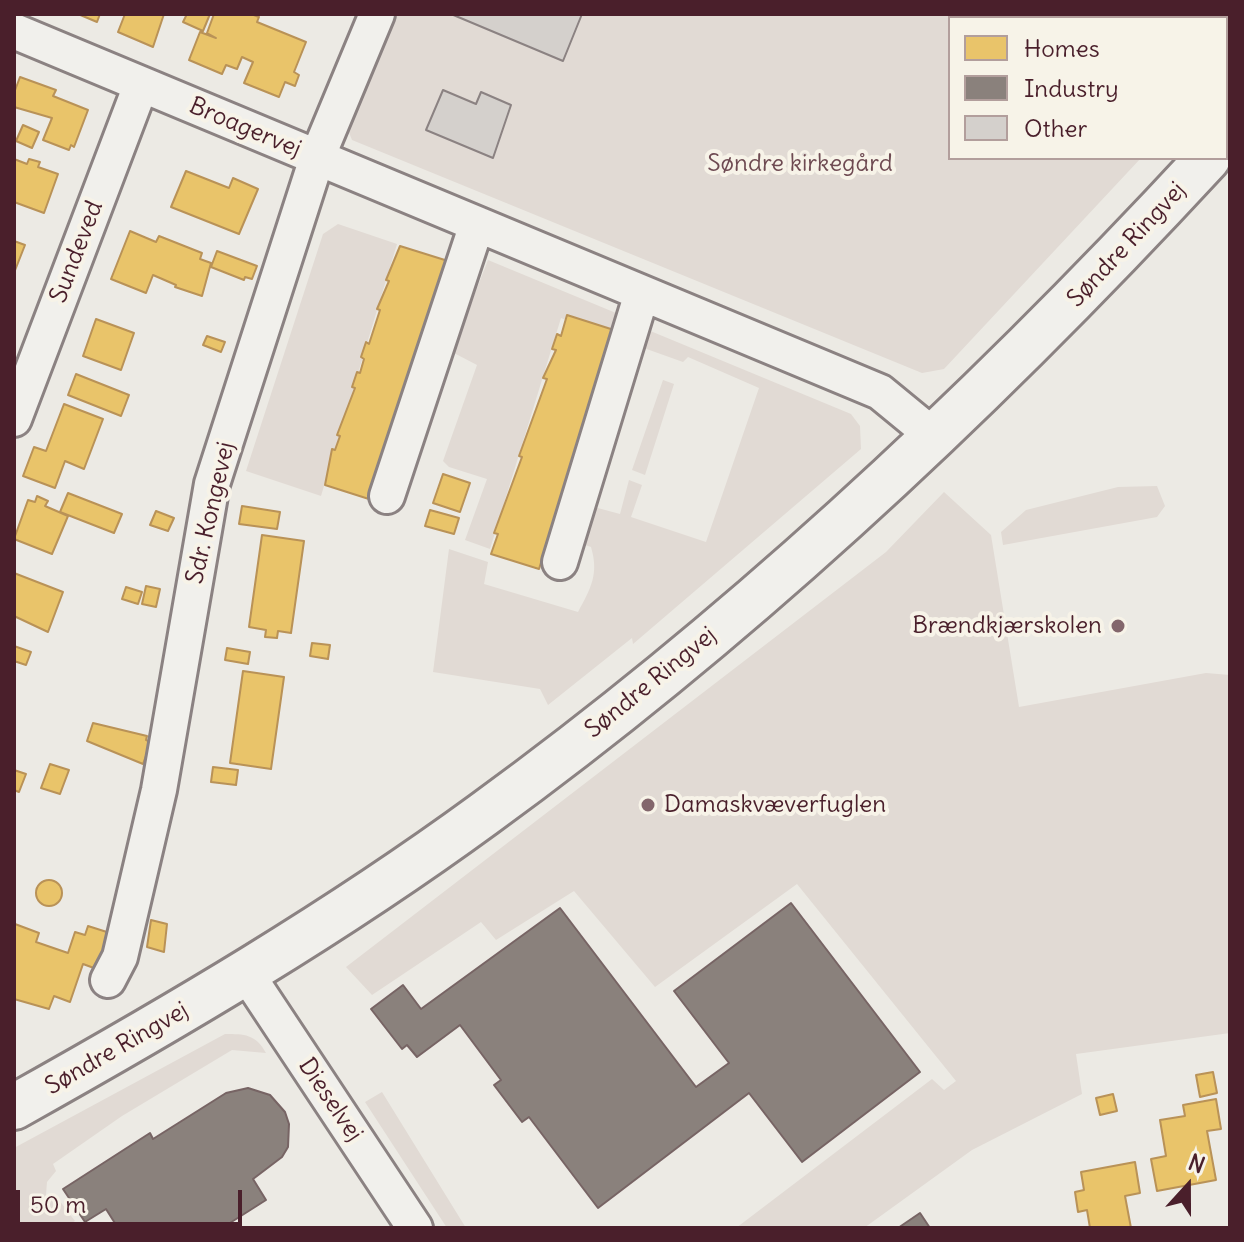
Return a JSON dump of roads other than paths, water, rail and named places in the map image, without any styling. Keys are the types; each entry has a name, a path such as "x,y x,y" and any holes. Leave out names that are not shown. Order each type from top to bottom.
{"main road":[{"name":"Søndre Ringvej","path":"14,1107 246,973 484,814 649,688 936,438 1082,294 1206,160"}],"street":[{"name":"Sdr. Kongevej","path":"108,980 120,957 159,790 212,484 317,158 377,14"},
{"name":"Broagervej","path":"14,31 880,392 936,438"},
{"name":"Sundeved","path":"14,419 141,85"},
{"path":"387,496 477,224"},
{"path":"560,562 642,293"},
{"name":"Dieselvej","path":"246,973 415,1228"}],"place":[{"name":"Brændkjærskolen","path":"1118,626"},
{"name":"Damaskvæverfuglen","path":"648,805"}],"park label":[{"name":"Søndre kirkegård","path":"800,164"}]}
